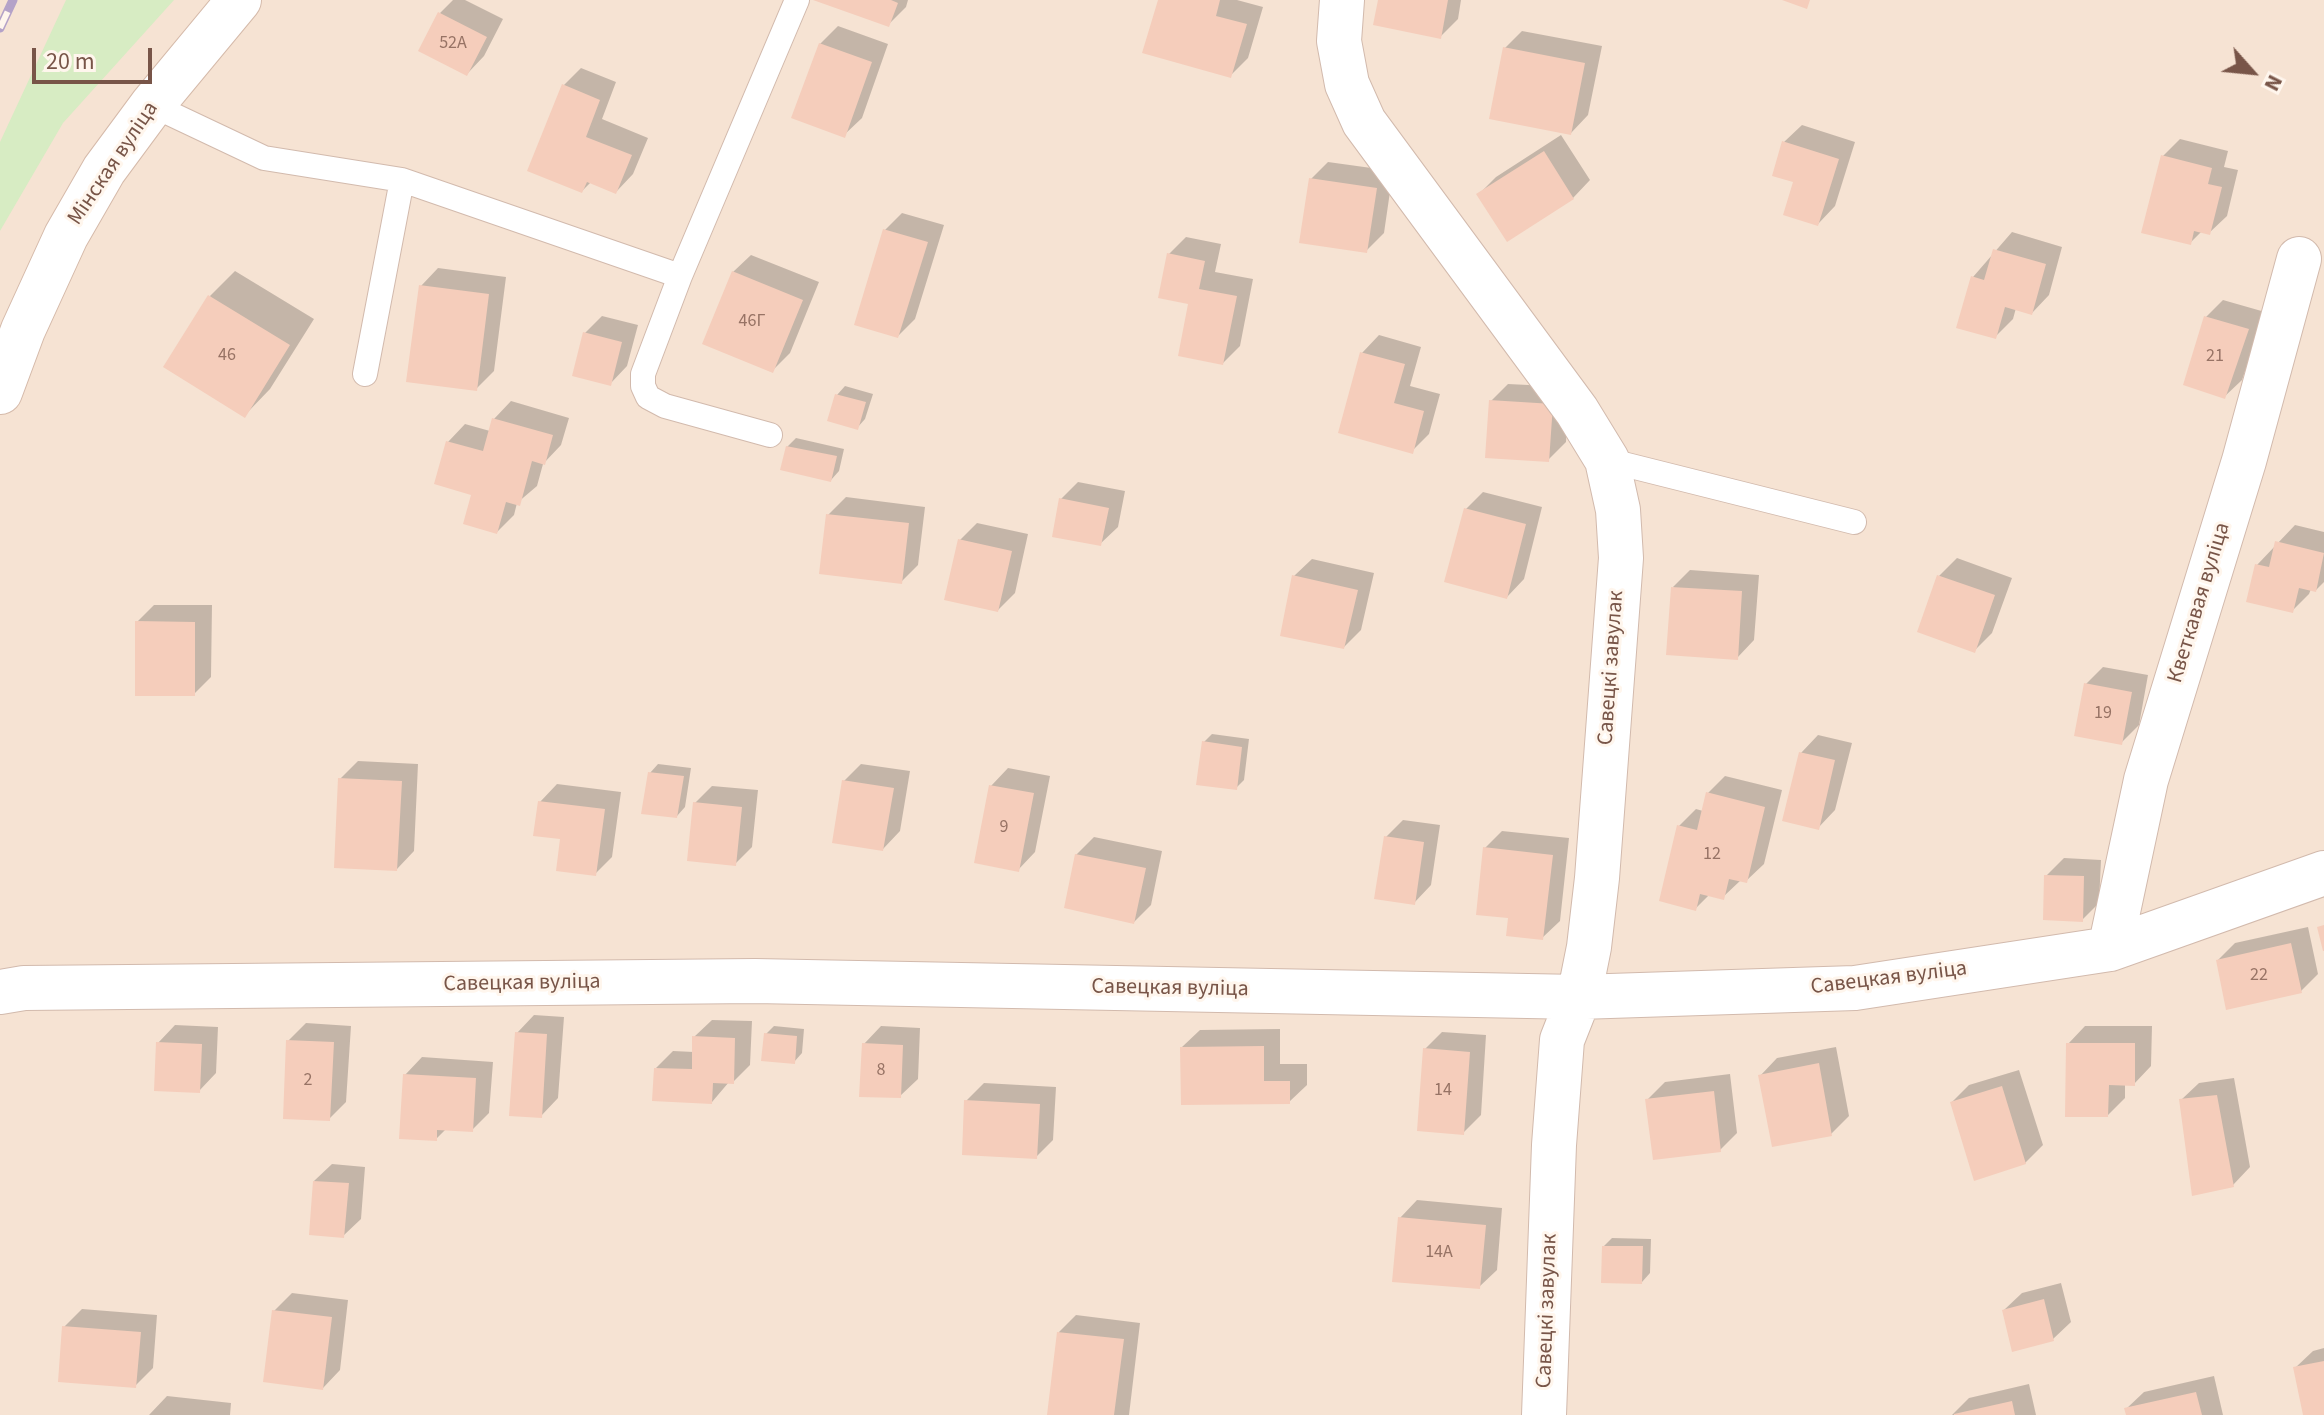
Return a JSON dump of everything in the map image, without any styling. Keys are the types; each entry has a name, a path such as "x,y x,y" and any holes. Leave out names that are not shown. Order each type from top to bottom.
{"street":[{"name":"Мінская вуліца","path":"0,392 23,330 66,236 104,170 152,105 239,0"},
{"name":"Савецкі завулак","path":"1342,0 1339,41 1347,84 1364,122 1577,411 1607,460 1618,510 1621,558 1597,878 1589,947 1579,997 1562,1040 1554,1145 1544,1415"},
{"name":"Кветкавая вуліца","path":"2110,949 2146,780 2244,461 2299,259"},
{"name":"Савецкая вуліца","path":"0,992 24,988 755,981 1579,997 1855,988 2110,949 2324,873"}],"lane":[{"path":"770,435 665,406 648,397 643,386 643,374 680,276 797,0"},
{"path":"152,105 264,158 402,180 680,276"},
{"path":"365,374 402,180"},
{"path":"1607,460 1854,522"}],"shaded area":[{"path":"0,0 2324,0 2324,1415 0,1415"}],"green space":[{"path":"66,0 174,0 63,123 0,231 0,142"}],"building":[{"path":"813,0 891,0 898,3 889,27"},
{"path":"1158,0 1220,0 1216,16 1247,24 1231,78 1142,53"},
{"path":"1378,0 1448,0 1441,39 1373,25"},
{"path":"1782,0 1810,0 1807,9"},
{"path":"438,12 487,37 467,76 418,51"},
{"path":"819,43 872,62 845,138 791,118"},
{"path":"1503,47 1585,63 1571,135 1489,119"},
{"path":"562,84 600,100 586,137 632,155 616,194 587,182 582,193 527,171"},
{"path":"1782,141 1839,159 1818,226 1783,215 1793,182 1772,176"},
{"path":"1544,151 1574,199 1507,242 1476,194"},
{"path":"2161,155 2212,168 2208,184 2222,187 2210,235 2194,231 2191,245 2141,233"},
{"path":"1309,178 1377,188 1367,253 1299,243"},
{"path":"883,229 928,242 898,338 854,325"},
{"path":"1993,249 2046,264 2032,315 2005,307 1996,339 1956,328 1971,276 1984,280"},
{"path":"1167,253 1205,261 1199,289 1237,296 1223,365 1178,356 1188,304 1158,298"},
{"path":"732,271 803,300 773,373 702,344"},
{"path":"419,285 489,294 477,391 406,382"},
{"path":"208,295 290,345 245,418 163,367"},
{"path":"2204,316 2249,329 2225,399 2183,385"},
{"path":"583,332 622,342 611,386 572,376"},
{"path":"1360,352 1405,364 1394,403 1424,411 1413,454 1338,433"},
{"path":"835,394 866,402 858,430 827,421"},
{"path":"1489,400 1553,404 1549,462 1485,458"},
{"path":"492,418 553,435 545,465 532,461 520,506 506,502 497,534 463,524 471,495 434,484 446,441 483,451"},
{"path":"786,446 837,456 831,482 780,470"},
{"path":"1059,498 1109,508 1101,546 1052,537"},
{"path":"1464,508 1526,524 1507,599 1444,582"},
{"path":"826,514 909,523 902,584 819,574"},
{"path":"958,539 1012,551 998,612 944,600"},
{"path":"2275,541 2324,553 2316,592 2299,588 2293,613 2246,602 2255,564 2269,567"},
{"path":"1292,575 1358,590 1344,649 1280,636"},
{"path":"1937,575 1995,595 1975,653 1917,632"},
{"path":"1671,587 1742,591 1738,660 1666,655"},
{"path":"135,621 195,622 195,696 135,696"},
{"path":"2084,683 2132,692 2122,745 2074,736"},
{"path":"1202,741 1242,747 1237,790 1196,785"},
{"path":"1799,752 1835,760 1819,830 1782,821"},
{"path":"648,772 684,776 677,818 641,814"},
{"path":"338,778 402,781 397,871 334,868"},
{"path":"842,780 894,788 883,851 832,843"},
{"path":"989,785 1034,793 1019,872 974,863"},
{"path":"1706,792 1765,807 1747,883 1729,879 1724,900 1700,894 1696,911 1659,901 1677,825 1697,830"},
{"path":"538,801 605,809 596,876 556,871 560,839 533,836"},
{"path":"693,802 742,807 736,866 687,861"},
{"path":"1384,836 1424,842 1415,905 1374,899"},
{"path":"1483,847 1553,855 1543,940 1506,936 1508,918 1476,915"},
{"path":"1075,854 1146,868 1134,924 1064,908"},
{"path":"2044,875 2084,876 2083,922 2043,920"},
{"path":"2324,925 2324,951 2323,951 2317,927"},
{"path":"2291,943 2302,993 2226,1010 2216,960"},
{"path":"515,1032 547,1034 542,1118 509,1116"},
{"path":"764,1033 797,1036 795,1064 761,1061"},
{"path":"692,1036 735,1038 734,1084 713,1083 712,1104 652,1101 654,1068 692,1069"},
{"path":"286,1040 334,1042 330,1121 283,1119"},
{"path":"156,1042 202,1044 200,1093 154,1091"},
{"path":"862,1043 903,1045 901,1098 859,1097"},
{"path":"2066,1043 2135,1043 2135,1086 2109,1085 2108,1117 2065,1117"},
{"path":"1264,1046 1264,1081 1290,1081 1290,1104 1181,1105 1180,1047"},
{"path":"1423,1048 1470,1052 1464,1135 1417,1131"},
{"path":"1819,1063 1832,1136 1772,1147 1758,1075"},
{"path":"403,1074 476,1078 473,1132 437,1130 437,1141 399,1139"},
{"path":"2002,1086 2026,1164 1974,1181 1950,1102"},
{"path":"1714,1091 1721,1152 1653,1160 1645,1099"},
{"path":"2217,1095 2234,1187 2192,1196 2179,1099"},
{"path":"964,1100 1040,1104 1037,1159 962,1155"},
{"path":"313,1181 349,1183 344,1238 309,1235"},
{"path":"1398,1217 1486,1225 1480,1289 1392,1282"},
{"path":"1602,1246 1643,1246 1642,1284 1601,1283"},
{"path":"2044,1299 2054,1341 2012,1352 2002,1310"},
{"path":"272,1310 332,1317 323,1390 263,1382"},
{"path":"62,1326 141,1332 136,1388 58,1382"},
{"path":"1057,1332 1124,1339 1114,1415 1047,1415"},
{"path":"2324,1361 2324,1415 2303,1415 2293,1367"},
{"path":"2196,1392 2202,1415 2126,1415 2124,1408"},
{"path":"2012,1401 2015,1415 1954,1415 1954,1414"}],"railway":[{"path":"0,28 13,0"}]}
